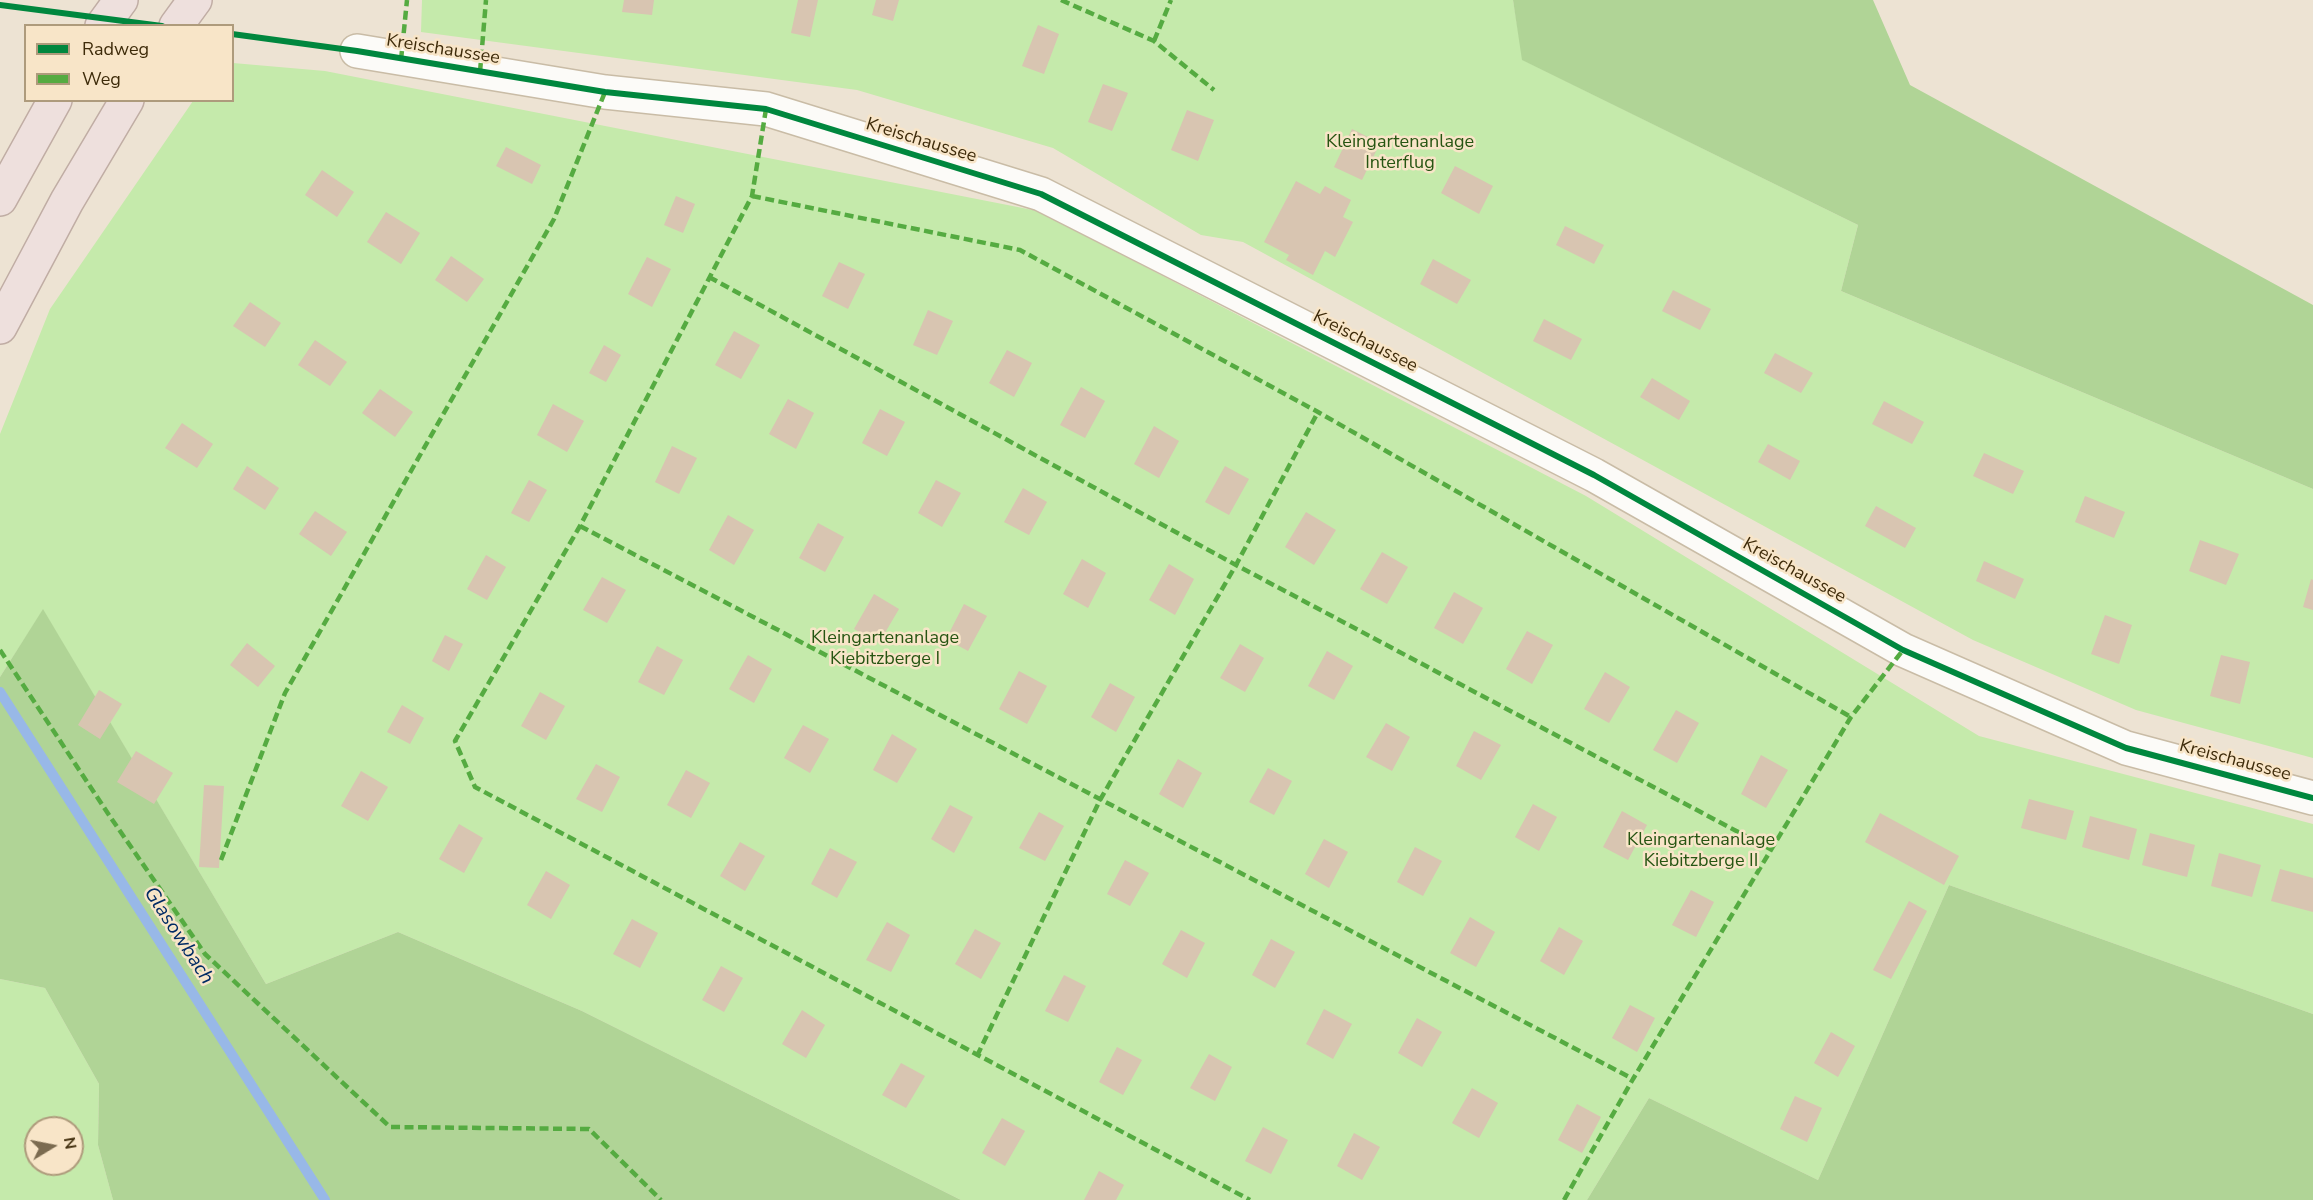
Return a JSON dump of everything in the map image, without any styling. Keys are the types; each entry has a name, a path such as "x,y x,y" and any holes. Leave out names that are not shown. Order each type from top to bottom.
{"highway":[{"path":"103,24 121,0"},
{"path":"0,199 54,102"},
{"path":"0,327 68,201 126,102"}],"street":[{"name":"Kreischaussee","path":"357,51 605,92 766,109 1041,194 1594,476 1904,650 2126,748 2313,798"}],"green space":[{"name":"Kleingartenanlage Interflug","path":"422,0 1513,0 1523,60 1858,225 1841,291 2313,489 2313,758 2136,710 1973,640 1243,242 1201,235 1053,148 857,90 421,32"},
{"path":"1513,0 1873,0 1910,85 2313,305 2313,489 1841,291 1858,225 1522,60"},
{"name":"Kleingartenanlage Kiebitzberge I","path":"234,63 325,71 1038,211 1586,496 1979,736 2313,824 2313,1014 1949,885 1818,1180 1649,1098 1587,1200 961,1200 582,1011 398,932 266,984 43,610 0,677 0,434 50,309 192,102 234,102"},
{"path":"43,609 266,984 398,932 582,1011 961,1200 113,1200 98,1145 99,1084 45,988 0,979 0,677"},
{"path":"1949,885 2313,1014 2313,1200 1587,1200 1649,1098 1818,1180"},
{"path":"0,979 45,988 99,1084 98,1145 113,1200 0,1200"}],"building":[{"path":"624,0 654,0 652,15 622,12"},
{"path":"798,0 818,0 810,37 791,33"},
{"path":"876,0 899,0 893,21 872,15"},
{"path":"1038,25 1059,34 1044,74 1022,66"},
{"path":"1103,84 1128,93 1112,131 1088,122"},
{"path":"1187,110 1214,120 1198,161 1171,150"},
{"path":"1352,129 1380,143 1362,180 1334,167"},
{"path":"506,147 541,165 532,184 496,166"},
{"path":"1455,166 1493,186 1479,214 1441,193"},
{"path":"322,170 354,192 337,217 305,195"},
{"path":"1296,181 1320,194 1325,186 1351,200 1343,217 1353,222 1335,257 1325,251 1313,275 1286,260 1289,255 1264,242"},
{"path":"676,196 695,204 683,233 664,225"},
{"path":"386,212 420,233 401,264 367,242"},
{"path":"1565,226 1604,245 1594,264 1556,245"},
{"path":"451,256 484,279 467,302 435,280"},
{"path":"647,257 671,269 652,307 628,294"},
{"path":"1433,259 1471,280 1457,304 1420,284"},
{"path":"839,262 865,274 848,309 822,296"},
{"path":"1673,290 1711,309 1700,330 1662,311"},
{"path":"250,302 281,323 265,347 233,326"},
{"path":"928,310 953,321 937,355 913,345"},
{"path":"1544,319 1582,339 1571,360 1533,341"},
{"path":"734,331 760,345 741,379 715,365"},
{"path":"315,340 347,362 330,386 298,365"},
{"path":"604,345 621,355 606,382 589,373"},
{"path":"1007,350 1032,363 1014,397 989,383"},
{"path":"1775,353 1813,373 1801,393 1764,373"},
{"path":"1652,378 1690,401 1679,420 1640,397"},
{"path":"1081,387 1105,401 1085,438 1060,425"},
{"path":"380,389 413,412 395,437 362,413"},
{"path":"788,399 814,413 796,449 769,434"},
{"path":"1884,401 1924,422 1912,444 1872,424"},
{"path":"553,404 584,421 567,452 537,435"},
{"path":"880,409 905,422 887,456 862,443"},
{"path":"182,423 213,444 197,468 165,448"},
{"path":"1154,426 1179,441 1159,478 1134,464"},
{"path":"1768,444 1800,461 1790,480 1758,462"},
{"path":"672,446 697,458 679,494 655,482"},
{"path":"1984,453 2024,471 2013,494 1973,476"},
{"path":"247,466 279,488 265,510 233,489"},
{"path":"1225,466 1249,479 1229,515 1205,502"},
{"path":"529,480 547,490 529,522 511,513"},
{"path":"936,480 961,493 942,527 918,513"},
{"path":"1023,488 1047,502 1029,535 1004,522"},
{"path":"2085,496 2125,512 2114,538 2075,522"},
{"path":"1876,506 1916,528 1905,548 1865,526"},
{"path":"315,511 347,532 331,556 299,534"},
{"path":"1306,512 1336,530 1314,565 1285,547"},
{"path":"728,515 754,530 734,565 709,550"},
{"path":"818,523 844,537 825,572 799,558"},
{"path":"2200,540 2239,554 2226,585 2189,571"},
{"path":"1382,552 1408,567 1387,604 1360,589"},
{"path":"486,555 506,567 487,600 467,589"},
{"path":"1082,559 1106,573 1088,608 1063,594"},
{"path":"1984,561 2024,579 2015,599 1976,581"},
{"path":"1169,564 1194,579 1175,615 1149,600"},
{"path":"602,577 626,590 607,623 583,610"},
{"path":"2311,579 2313,580 2313,610 2303,607"},
{"path":"1454,592 1483,608 1463,644 1434,628"},
{"path":"874,594 899,609 879,643 854,629"},
{"path":"964,604 987,616 968,651 946,639"},
{"path":"2105,615 2132,625 2119,664 2091,654"},
{"path":"1527,631 1553,645 1532,684 1506,669"},
{"path":"445,635 463,644 449,671 432,661"},
{"path":"247,643 275,666 258,687 230,665"},
{"path":"1240,644 1264,658 1245,692 1220,678"},
{"path":"657,646 683,660 664,695 638,682"},
{"path":"1327,651 1353,666 1334,700 1308,686"},
{"path":"748,655 772,669 754,703 729,689"},
{"path":"2221,655 2250,662 2240,704 2210,696"},
{"path":"1019,671 1047,686 1027,724 999,709"},
{"path":"1605,672 1630,687 1609,723 1584,709"},
{"path":"1110,683 1135,697 1116,732 1091,717"},
{"path":"99,690 122,704 100,739 78,725"},
{"path":"540,692 565,706 546,740 521,726"},
{"path":"402,705 424,718 410,744 387,732"},
{"path":"1676,710 1699,723 1677,763 1653,750"},
{"path":"1386,723 1410,737 1392,771 1366,757"},
{"path":"803,725 829,739 810,773 784,758"},
{"path":"1474,731 1501,745 1481,780 1456,766"},
{"path":"892,734 917,749 897,783 873,770"},
{"path":"136,751 173,773 154,804 117,782"},
{"path":"1761,755 1788,770 1766,808 1741,794"},
{"path":"1178,759 1202,773 1183,808 1159,794"},
{"path":"596,764 620,777 602,812 576,799"},
{"path":"1268,768 1292,781 1274,815 1249,802"},
{"path":"686,770 710,783 691,818 667,805"},
{"path":"361,771 388,787 368,821 341,806"},
{"path":"204,785 224,786 219,868 199,867"},
{"path":"2029,799 2074,811 2066,840 2021,828"},
{"path":"1533,804 1557,817 1539,851 1515,837"},
{"path":"950,805 973,817 954,853 931,839"},
{"path":"1622,811 1647,825 1628,860 1603,847"},
{"path":"1039,812 1064,826 1045,861 1019,848"},
{"path":"1880,813 1959,856 1944,885 1865,842"},
{"path":"2090,816 2137,829 2129,860 2082,847"},
{"path":"459,824 483,838 464,873 439,859"},
{"path":"2150,833 2195,845 2187,877 2142,865"},
{"path":"1324,839 1348,852 1329,888 1305,874"},
{"path":"740,842 765,856 745,891 720,876"},
{"path":"1415,847 1442,861 1423,896 1397,882"},
{"path":"830,848 857,862 837,898 811,884"},
{"path":"2219,853 2261,865 2252,897 2211,886"},
{"path":"1125,860 1149,873 1130,906 1107,894"},
{"path":"2280,869 2313,878 2313,912 2271,901"},
{"path":"546,871 570,885 551,919 527,905"},
{"path":"1691,890 1714,902 1696,937 1672,925"},
{"path":"1909,901 1927,911 1891,979 1873,970"},
{"path":"1470,917 1495,932 1476,967 1450,953"},
{"path":"632,919 658,933 640,968 613,954"},
{"path":"887,922 910,935 891,972 866,960"},
{"path":"1559,927 1583,941 1564,975 1540,961"},
{"path":"975,929 1001,943 981,979 955,964"},
{"path":"1181,930 1205,943 1187,978 1162,964"},
{"path":"1271,939 1295,952 1275,988 1252,975"},
{"path":"721,966 743,978 724,1012 702,1000"},
{"path":"1064,975 1086,986 1068,1022 1045,1011"},
{"path":"1630,1005 1655,1018 1637,1052 1612,1038"},
{"path":"1324,1009 1352,1024 1333,1059 1306,1044"},
{"path":"802,1010 825,1025 806,1058 782,1044"},
{"path":"1417,1018 1442,1032 1422,1067 1398,1053"},
{"path":"1831,1032 1855,1046 1838,1077 1814,1063"},
{"path":"1117,1047 1142,1060 1123,1095 1099,1082"},
{"path":"1209,1054 1232,1067 1215,1101 1190,1088"},
{"path":"901,1063 925,1076 906,1108 882,1095"},
{"path":"1472,1088 1498,1103 1479,1138 1452,1123"},
{"path":"1795,1096 1822,1108 1807,1142 1780,1129"},
{"path":"1577,1104 1601,1117 1582,1153 1558,1140"},
{"path":"1002,1118 1025,1131 1005,1166 982,1153"},
{"path":"1263,1127 1288,1140 1271,1174 1245,1161"},
{"path":"1354,1133 1380,1147 1362,1180 1337,1166"},
{"path":"1099,1171 1124,1185 1116,1200 1084,1200"}],"waterway":[{"name":"Glasowbach","path":"0,692 325,1200"}],"marked path":[{"path":"401,60 407,0"},
{"path":"480,72 486,0"},
{"path":"1061,0 1154,41 1214,90"},
{"path":"1154,41 1171,0"},
{"path":"221,860 285,693 554,219 605,92"},
{"path":"766,109 752,196 580,526 455,741 475,787 1250,1200"},
{"path":"752,196 1020,250 1318,412 1851,717"},
{"path":"709,277 1236,565 1772,850"},
{"path":"977,1056 1100,800 1236,565 1318,412"},
{"path":"580,526 1633,1079"},
{"path":"0,650 111,818 205,954 390,1127 589,1129 661,1200"},
{"path":"1564,1200 1633,1079 1851,717 1903,650"}],"cycle path":[{"path":"0,5 147,24"},
{"path":"234,34 357,51 605,92 766,109 1041,194 1594,475 1903,650 2126,748 2313,798"}],"park label":[{"name":"Kleingartenanlage Kiebitzberge II","path":"1701,851"}]}
